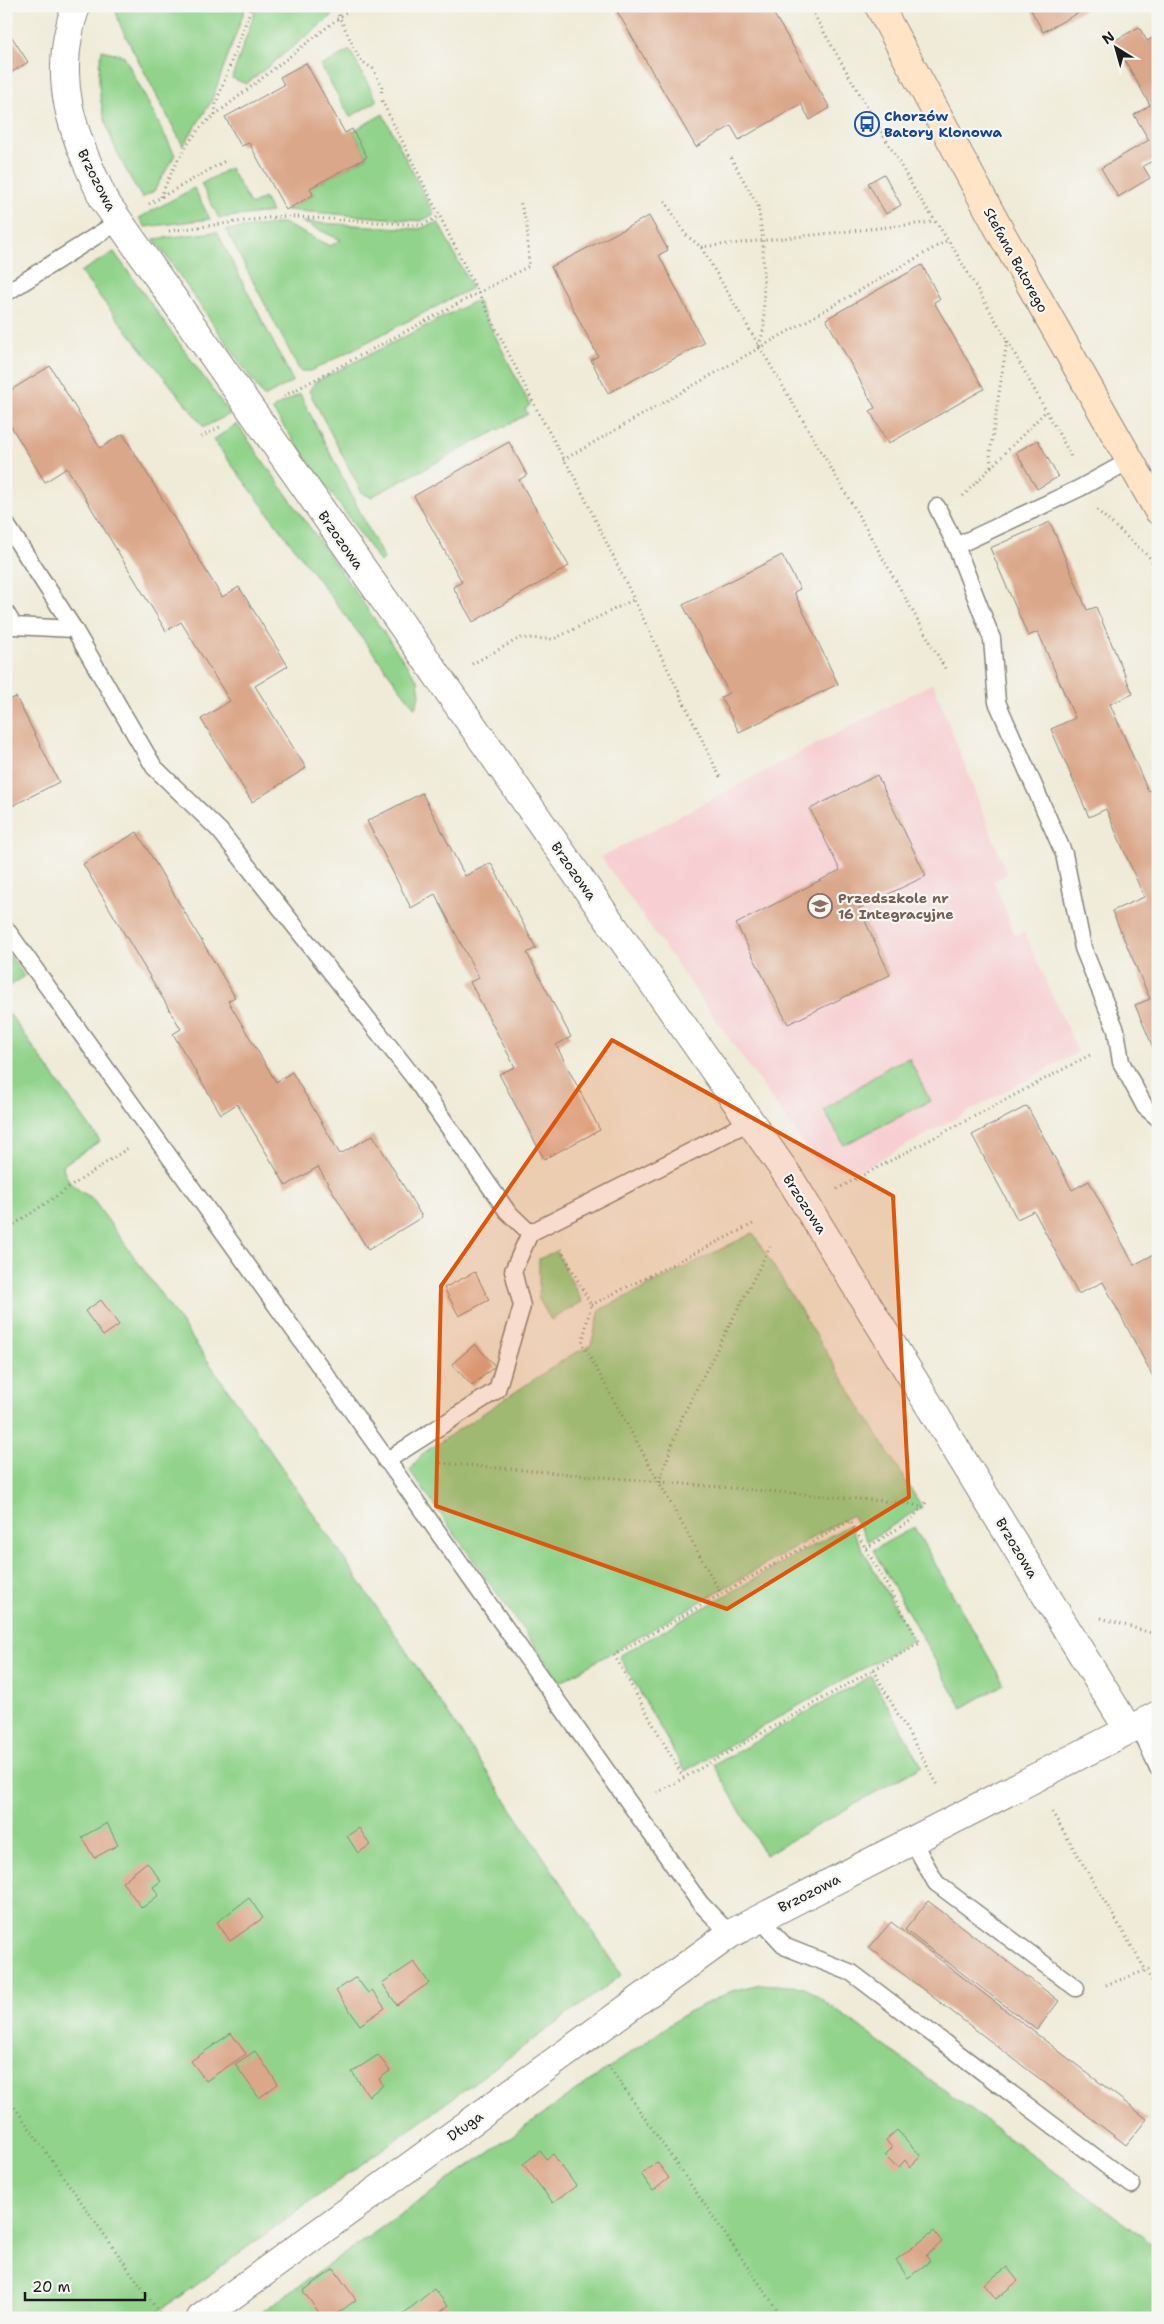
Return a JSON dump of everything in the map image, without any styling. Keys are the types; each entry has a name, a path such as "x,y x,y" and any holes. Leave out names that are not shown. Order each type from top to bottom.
{"street":[{"name":"Brzozowa","path":"76,6 70,23 64,64 67,102 79,147 104,200 250,412 789,1177 1141,1722 730,1934"},
{"name":"Stefana Batorego","path":"879,6 1004,240 1158,510"},
{"name":"Długa","path":"201,2318 730,1934"}],"lane":[{"path":"6,293 118,222"},
{"path":"956,546 1080,488 1130,461"},
{"path":"940,513 956,546 992,639 997,702 1064,854 1083,948 1116,1030 1121,1062 1145,1107 1158,1118"},
{"path":"6,524 74,629 154,767 220,831 415,1079 507,1212 530,1233"},
{"path":"6,614 14,626 74,629"},
{"path":"6,929 700,1903 730,1934"},
{"path":"386,1461 497,1390 522,1306 513,1271 530,1233 749,1122"},
{"path":"1141,1722 1158,1768"},
{"path":"912,1840 936,1883 1076,1988"},
{"path":"759,1918 786,1947 852,1973 1132,2185"}],"path":[{"path":"215,115 216,103 252,6"},
{"path":"334,6 360,60 373,69 382,86 381,99 563,460 577,482 721,779"},
{"path":"161,197 166,183 187,147 204,123 354,6"},
{"path":"809,6 917,194 948,240 1007,340 1070,454 1071,464"},
{"path":"731,158 758,206 763,241 764,328 759,347"},
{"path":"118,222 225,162"},
{"path":"250,412 529,266 528,226 520,201"},
{"path":"665,201 686,235 700,247 855,509 946,670"},
{"path":"160,233 282,216 422,225 440,216"},
{"path":"700,247 936,222"},
{"path":"563,460 948,240"},
{"path":"991,466 990,453 1007,340"},
{"path":"940,513 1047,411"},
{"path":"1095,508 1149,557 1158,572"},
{"path":"468,665 520,638 554,640 633,600"},
{"path":"835,1191 1118,1041"},
{"path":"6,1230 152,1132"},
{"path":"591,1305 755,1223"},
{"path":"548,1224 591,1305 582,1343 721,1594"},
{"path":"658,1482 682,1417 770,1247"},
{"path":"404,1450 417,1460 906,1502 922,1507"},
{"path":"866,1548 910,1522 928,1500"},
{"path":"633,1809 683,1777 920,1643 850,1521 614,1655 683,1777"},
{"path":"1098,1616 1158,1635"},
{"path":"873,1670 956,1817"},
{"path":"1052,1812 1158,1991"},
{"path":"1076,1988 1093,1989 1158,1966"},
{"path":"588,2037 783,2318"},
{"path":"6,2095 163,2318"}],"highlighted area":[{"path":"612,1040 893,1196 909,1497 727,1609 436,1506 441,1286"}],"shaded area":[{"name":"Przedszkole nr 16 Integracyjne","path":"933,683 1007,874 994,881 1015,935 1024,932 1078,1052 857,1172 827,1167 814,1159 601,857"}],"green space":[{"path":"114,6 246,6 211,102 183,146 121,27"},
{"path":"257,6 329,6 333,15 246,84 232,78"},
{"path":"102,50 124,56 175,155 154,191 142,198 114,146 102,109 99,90 99,70"},
{"path":"350,50 377,101 350,117 321,66"},
{"path":"383,114 434,214 421,221 286,210 313,195 310,188 367,157 353,131"},
{"path":"230,168 251,205 264,198 272,212 219,218 201,184"},
{"path":"194,188 210,219 145,227 139,218"},
{"path":"302,222 419,229 438,222 472,288 311,371 300,371 226,230 283,223 330,246 341,240"},
{"path":"217,232 293,381 264,397 154,239"},
{"path":"114,252 230,414 204,427 80,272"},
{"path":"477,300 530,405 525,409 528,414 371,497 362,493 309,391 315,382"},
{"path":"300,394 384,559 380,562 273,411 275,407"},
{"path":"237,424 418,681 420,695 415,708 213,440"},
{"path":"6,950 24,976 6,989"},
{"path":"6,1009 100,1141 63,1165 69,1180 81,1192 91,1197 228,1389 361,1583 622,1975 150,2318 6,2318"},
{"path":"909,1058 930,1101 844,1145 824,1110 890,1066"},
{"path":"753,1233 922,1507 868,1541 852,1515 560,1682 410,1471 422,1454 568,1357 591,1345 600,1310"},
{"path":"556,1251 582,1302 551,1320 539,1299 539,1259"},
{"path":"849,1525 913,1640 685,1771 619,1656"},
{"path":"914,1527 1004,1684 962,1708 873,1550"},
{"path":"871,1676 922,1766 765,1855 714,1765"},
{"path":"760,1984 805,1987 1158,2248 1158,2318 253,2318 688,2012 732,1991"}],"building":[{"path":"614,6 769,6 830,108 810,120 801,104 739,140 731,126 696,147"},
{"path":"1029,6 1091,6 1043,32"},
{"path":"1139,27 1147,41 1158,35 1158,158 1143,166 1150,178 1118,197 1101,168 1149,140 1134,115 1150,105 1114,41"},
{"path":"8,31 28,62 6,76 6,32"},
{"path":"306,63 345,133 352,129 367,157 310,188 313,195 286,210 249,143 241,146 225,117 284,85 280,77"},
{"path":"884,174 901,205 886,214 868,183"},
{"path":"649,216 668,250 659,255 704,343 608,393 591,360 598,356 551,267"},
{"path":"922,265 940,299 934,302 984,389 888,444 870,411 875,408 826,319"},
{"path":"50,366 100,448 123,434 222,597 239,587 288,666 255,686 306,768 252,802 201,719 230,701 181,622 166,631 67,468 45,482 6,418 6,393"},
{"path":"1038,440 1058,477 1037,489 1016,452"},
{"path":"509,442 527,475 519,480 569,566 473,622 453,587 462,582 414,496"},
{"path":"1050,522 1087,610 1096,607 1133,694 1110,704 1148,791 1158,787 1158,1059 1135,1005 1150,999 1112,911 1144,897 1106,809 1089,817 1051,729 1075,718 1038,632 1028,636 990,548"},
{"path":"782,555 800,589 794,592 838,684 739,732 721,697 729,693 683,605"},
{"path":"16,697 59,782 6,809 6,701"},
{"path":"877,775 926,876 859,908 890,975 788,1024 736,924 840,870 810,809"},
{"path":"422,793 465,876 491,863 536,948 527,953 571,1037 556,1045 600,1130 544,1159 499,1074 515,1067 470,982 479,978 435,894 411,908 367,821"},
{"path":"137,832 235,997 228,1001 276,1082 292,1072 340,1154 373,1135 422,1217 368,1250 318,1167 286,1186 237,1104 221,1114 173,1034 181,1029 83,864"},
{"path":"1027,1106 1072,1190 1089,1181 1134,1265 1158,1252 1158,1386 1103,1282 1078,1294 1034,1211 1017,1219 972,1135"},
{"path":"475,1272 489,1300 459,1316 444,1288"},
{"path":"101,1300 119,1325 103,1336 85,1311"},
{"path":"475,1344 495,1366 472,1386 452,1364"},
{"path":"107,1823 118,1845 94,1858 82,1837"},
{"path":"359,1828 370,1845 358,1853 347,1836"},
{"path":"147,1862 161,1881 153,1887 159,1895 142,1908 122,1882"},
{"path":"249,1898 263,1918 230,1941 217,1922"},
{"path":"928,1901 1059,2001 1037,2030 905,1930"},
{"path":"891,1922 1147,2119 1126,2145 869,1948"},
{"path":"414,1962 429,1983 397,2005 382,1983"},
{"path":"356,1977 368,1993 372,1990 385,2008 360,2025 336,1991"},
{"path":"231,2033 246,2054 206,2081 191,2061"},
{"path":"255,2051 278,2084 259,2098 235,2064"},
{"path":"378,2055 390,2071 379,2079 383,2085 369,2096 352,2072"},
{"path":"897,2130 921,2156 910,2167 905,2160 898,2168 885,2155 892,2148 886,2140"},
{"path":"540,2151 546,2159 553,2154 576,2186 553,2203 523,2164"},
{"path":"657,2162 669,2178 653,2191 641,2174"},
{"path":"934,2231 942,2242 926,2256 930,2261 908,2278 896,2260"},
{"path":"1007,2267 1018,2281 996,2299 984,2284"},
{"path":"334,2269 356,2300 331,2318 323,2318 303,2291"},
{"path":"434,2289 448,2306 433,2318 406,2318 403,2314"}],"place":[{"name":"Chorzów Batory Klonowa","path":"867,124"},
{"name":"Przedszkole nr 16 Integracyjne","path":"820,906"}]}
